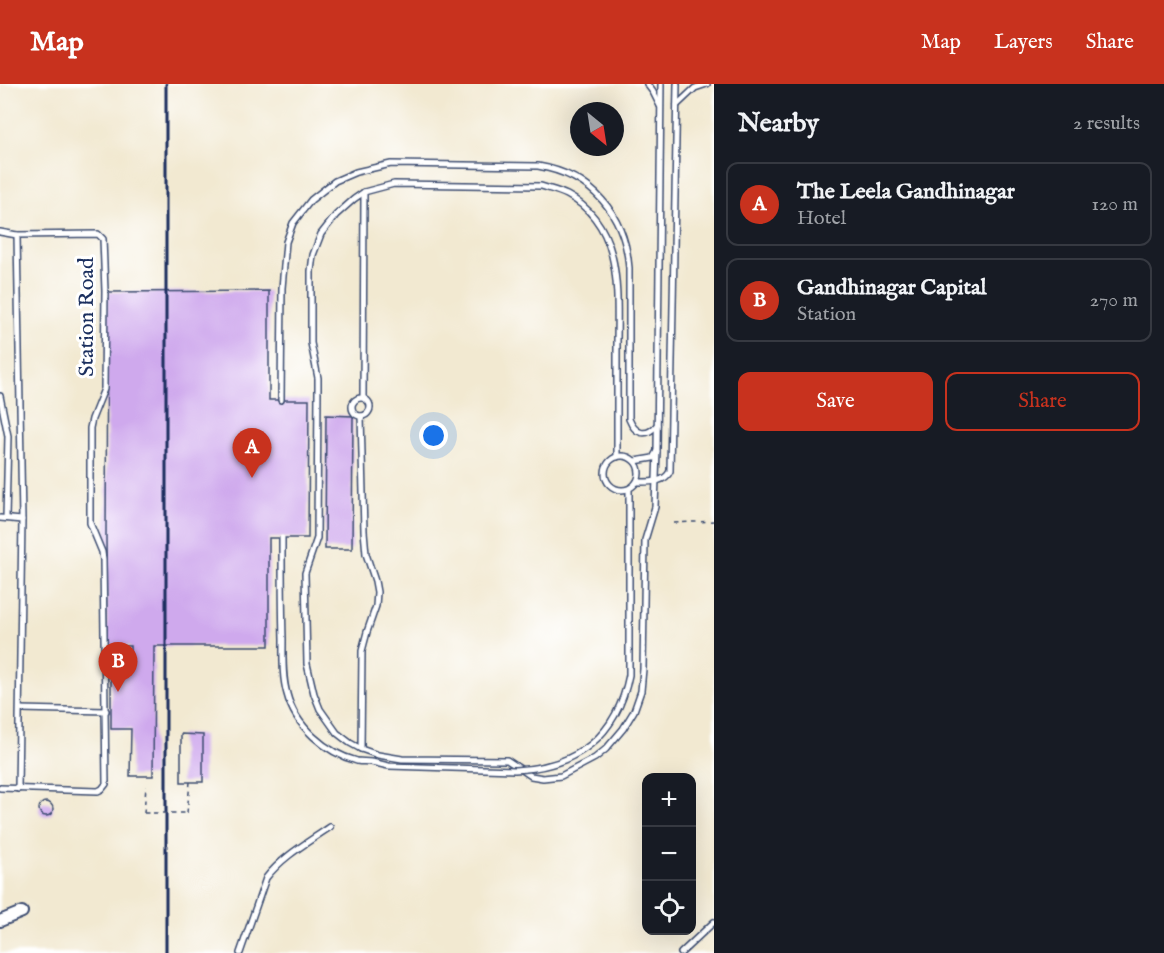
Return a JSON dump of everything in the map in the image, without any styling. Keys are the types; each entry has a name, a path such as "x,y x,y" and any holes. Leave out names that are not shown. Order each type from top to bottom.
{"street":[{"path":"0,921 22,912"}],"lane":[{"path":"647,84 661,107"},
{"path":"616,457 616,275 609,244 602,229 580,203 568,195 541,186 394,184 364,192 336,215 321,234 313,255 311,271 311,343 318,378 317,538 305,573 307,664 320,709 337,733 361,749 378,755 402,759 507,760 531,776 543,778 561,776 595,758 623,729 634,711 641,691 643,669 645,540 655,507 661,84"},
{"path":"638,482 664,479 669,476 670,471 677,84"},
{"path":"677,106 695,88 707,84"},
{"path":"281,400 282,288 286,242 293,223 311,200 335,180 356,172 391,164 538,166 564,172 595,191 609,208 622,232 629,268 628,413 630,423 639,432 650,431 657,424"},
{"path":"363,398 364,192"},
{"name":"Station Road","path":"0,232 17,235 98,234 103,242 104,389 90,428 90,523 103,560 106,711"},
{"path":"17,235 22,520 18,789"},
{"path":"0,396 8,436 3,518 22,520"},
{"path":"363,398 370,406 367,414 362,416 356,414 353,406 355,401 363,398"},
{"path":"361,749 362,651 376,606 377,592 366,554 364,531 362,416"},
{"path":"635,461 640,471 638,482 629,490 617,490 608,483 606,467 616,457 624,456 635,461 653,458 657,451"},
{"path":"282,538 286,693 292,709 303,726 319,742 347,758 389,766 533,769 564,761 596,740 620,705 626,688 629,675 629,490"},
{"path":"0,788 98,790 106,784 106,711 20,709"},
{"path":"240,953 266,878 284,859 330,827"},
{"path":"681,953 714,922"}],"path":[{"path":"674,523 714,521"},
{"path":"146,786 144,813 188,813 190,782"}],"building":[{"path":"269,291 269,400 309,400 308,538 269,538 269,646 154,646 153,776 130,776 131,729 111,729 111,652 130,652 130,646 107,646 107,292"},
{"path":"326,415 353,416 352,549 325,549"},
{"path":"181,734 203,735 203,782 181,782"},
{"path":"43,802 49,802 53,809 49,816 43,816 39,812 39,806"}],"railway":[{"path":"166,84 166,953"}],"place":[{"name":"The Leela Gandhinagar","path":"252,478"},
{"name":"Gandhinagar Capital","path":"118,692"}]}
